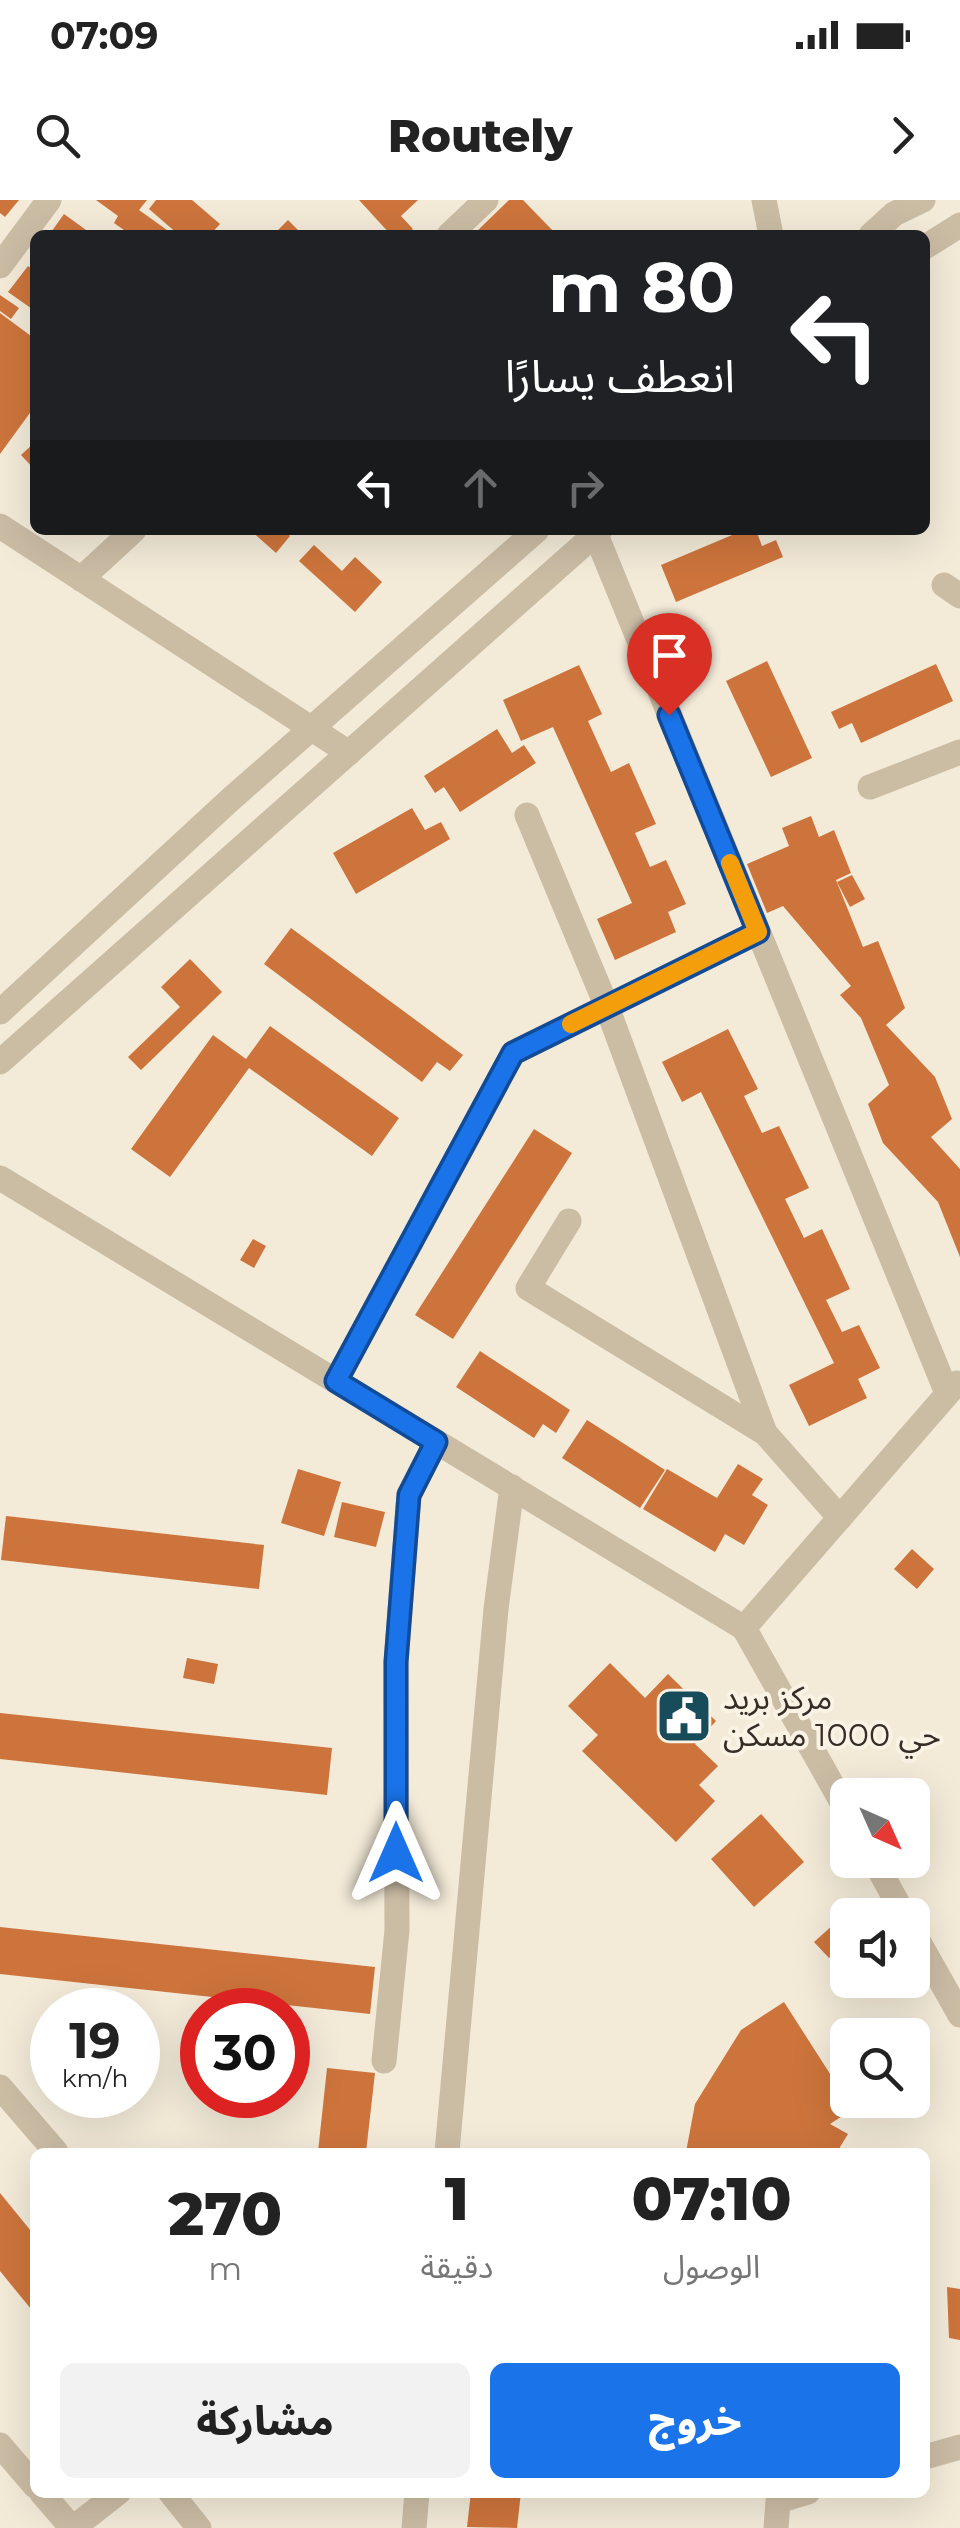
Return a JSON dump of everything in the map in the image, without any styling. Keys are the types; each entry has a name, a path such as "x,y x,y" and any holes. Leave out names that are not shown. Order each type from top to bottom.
{"street":[{"path":"2,260 49,200"},
{"path":"453,230 486,200"},
{"path":"764,200 770,230"},
{"path":"876,230 894,214 923,200"},
{"path":"930,244 960,225"},
{"path":"0,526 349,752"},
{"path":"82,579 129,535"},
{"path":"0,1012 531,535"},
{"path":"0,1062 593,535"},
{"path":"597,535 758,932 954,1386 744,1628"},
{"path":"870,787 960,752"},
{"path":"527,816 607,1006 765,1432"},
{"path":"336,1381 513,1053 758,932"},
{"path":"0,1178 744,1628 830,1781"},
{"path":"569,1222 528,1288 765,1432 840,1518"},
{"path":"384,2061 397,1930 396,1662 409,1495 436,1442"},
{"path":"448,2148 496,1609 512,1488"},
{"path":"930,1962 960,2015"},
{"path":"0,2088 52,2148"},
{"path":"0,2445 30,2480"},
{"path":"930,2456 960,2447"},
{"path":"46,2498 72,2528 110,2498"},
{"path":"175,2498 200,2528"},
{"path":"414,2528 416,2498"},
{"path":"776,2528 778,2502 790,2498"}],"building":[{"path":"0,200 19,200 5,217 0,213"},
{"path":"96,200 147,200 139,210 167,230 124,230 114,223 118,216"},
{"path":"156,200 192,200 220,224 215,230 173,230 149,209"},
{"path":"359,200 418,200 401,216 412,230 386,230"},
{"path":"509,200 523,200 552,230 478,230"},
{"path":"64,214 86,230 53,230"},
{"path":"288,220 298,230 278,230"},
{"path":"28,266 30,267 30,307 8,292"},
{"path":"0,295 19,308 11,319 0,311"},
{"path":"0,313 30,335 30,413 0,454"},
{"path":"30,447 30,465 21,455"},
{"path":"256,535 290,536 276,553"},
{"path":"732,535 758,535 762,546 776,540 783,557 676,602 661,565"},
{"path":"314,545 342,571 355,557 382,582 355,612 299,561"},
{"path":"767,661 812,758 771,777 726,681"},
{"path":"936,664 953,701 861,743 852,723 839,729 831,712"},
{"path":"579,665 602,714 588,721 611,772 629,763 656,824 635,833 650,867 666,860 686,904 668,912 676,932 615,960 597,919 632,903 553,727 521,741 503,700"},
{"path":"497,729 512,753 524,745 536,763 460,812 444,787 435,793 424,776"},
{"path":"412,808 425,830 441,822 450,839 356,894 333,853"},
{"path":"811,816 819,837 834,830 851,873 836,880 863,947 878,941 905,1008 886,1025 935,1077 952,1119 931,1137 960,1169 960,1257 938,1202 883,1143 868,1104 889,1085 861,1018 840,995 851,986 783,906 767,913 747,864 789,846 782,828"},
{"path":"852,875 865,899 850,907 837,882"},
{"path":"291,928 463,1055 450,1071 437,1062 422,1082 264,964"},
{"path":"190,959 222,992 141,1070 128,1057 180,1007 161,987"},
{"path":"270,1026 399,1118 372,1156 249,1068 170,1177 131,1149 213,1035 246,1059"},
{"path":"728,1029 758,1089 744,1096 762,1133 779,1126 809,1188 785,1199 804,1238 822,1229 850,1289 826,1300 842,1332 859,1325 880,1368 858,1379 867,1398 809,1426 789,1385 834,1363 701,1092 682,1102 662,1062"},
{"path":"534,1129 572,1153 453,1339 415,1315"},
{"path":"253,1239 266,1246 254,1268 240,1260"},
{"path":"480,1351 570,1410 556,1433 543,1424 534,1438 456,1387"},
{"path":"587,1420 665,1470 640,1508 562,1458"},
{"path":"738,1464 763,1479 752,1495 768,1505 744,1545 725,1534 715,1552 643,1509 667,1469 717,1498"},
{"path":"298,1469 341,1482 324,1536 281,1523"},
{"path":"342,1502 385,1512 376,1547 334,1537"},
{"path":"6,1516 264,1545 259,1589 1,1560"},
{"path":"912,1549 934,1569 917,1589 894,1569"},
{"path":"187,1658 218,1664 214,1684 183,1678"},
{"path":"610,1663 645,1698 668,1674 716,1721 695,1744 718,1766 699,1785 715,1801 676,1842 582,1751 598,1735 568,1706"},
{"path":"0,1713 332,1748 327,1795 0,1759"},
{"path":"761,1814 804,1862 754,1907 711,1859"},
{"path":"0,1927 375,1967 370,2014 310,2008 310,1988 180,1988 180,1993 160,1991 160,1988 0,1974"},
{"path":"830,1928 830,1957 829,1958 814,1942"},
{"path":"784,2002 830,2074 830,2118 839,2118 830,2124 848,2134 839,2148 687,2148 695,2104 741,2030"},
{"path":"327,2068 375,2073 366,2148 318,2148"},
{"path":"0,2193 30,2230 30,2308 0,2271"},
{"path":"947,2287 960,2289 960,2340 949,2338"},
{"path":"470,2498 520,2498 517,2528 467,2527"}],"slow traffic":[{"path":"571,1024 758,932 730,863"}],"place":[{"name":"مركز بريد حي 1000 مسكن","path":"684,1716"}],"route":[{"path":"396,1853 396,1662 409,1495 436,1442 336,1381 513,1053 758,932 669,715"}]}
